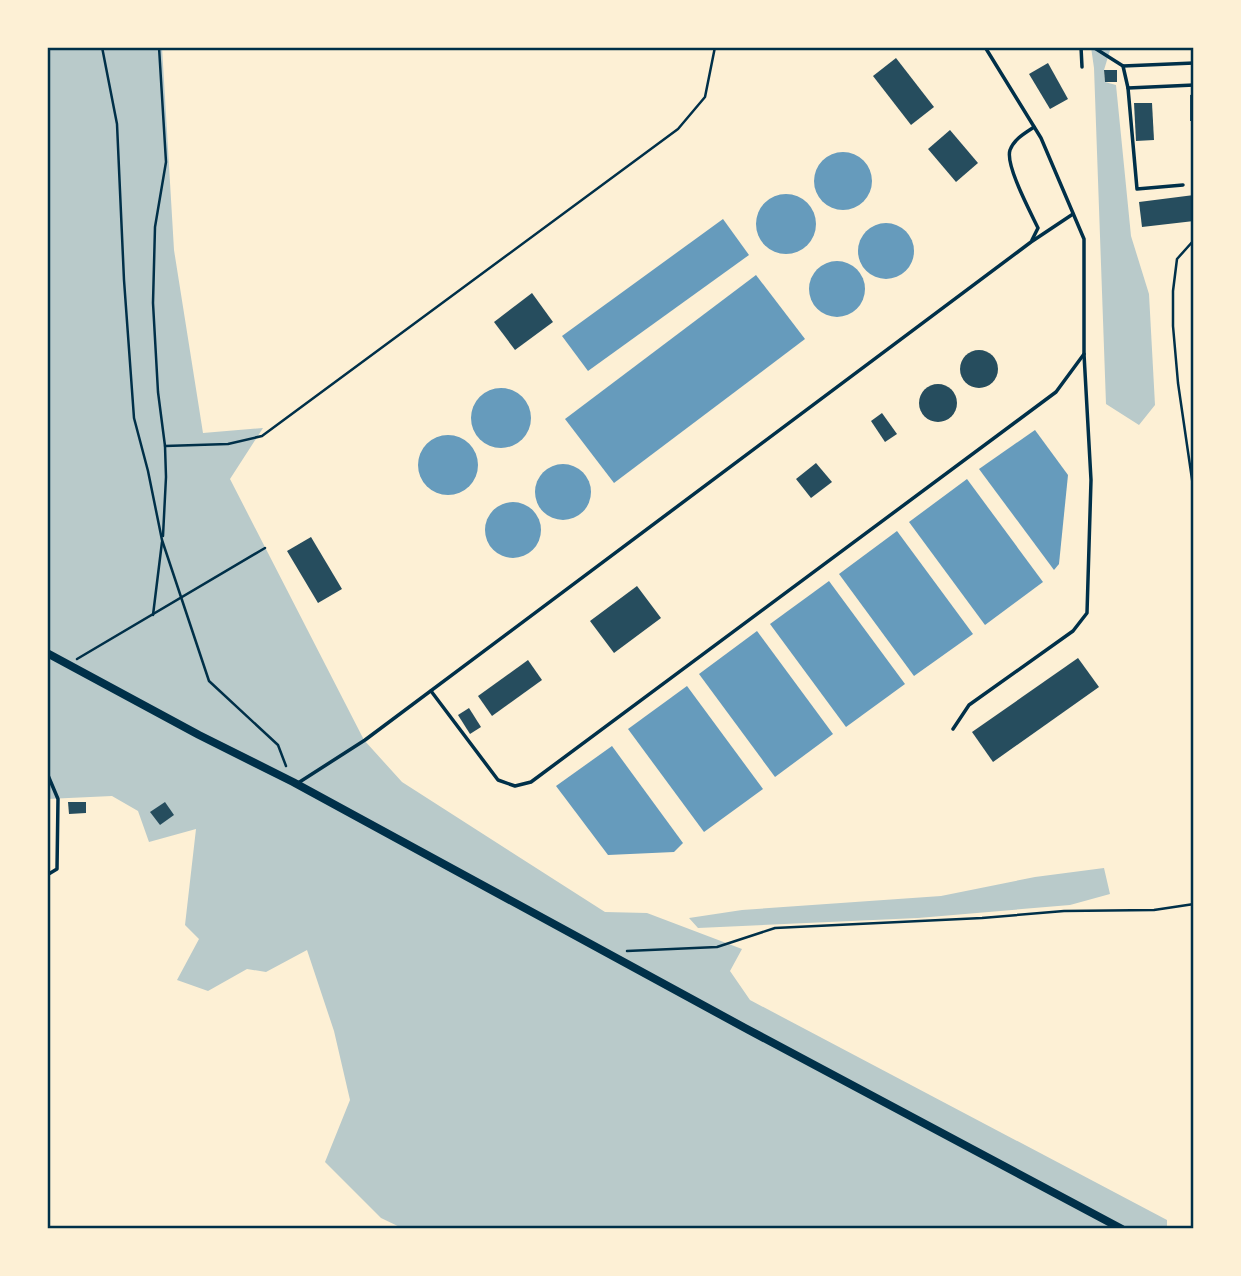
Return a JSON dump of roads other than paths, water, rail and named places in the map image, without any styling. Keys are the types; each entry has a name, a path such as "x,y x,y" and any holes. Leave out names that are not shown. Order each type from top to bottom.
{"street":[{"path":"47,653 1122,1229"}],"lane":[{"path":"953,729 969,705 1073,631 1087,612 1091,480 1084,354 1084,239 1041,138 985,47"},
{"path":"1081,47 1082,67"},
{"path":"1093,47 1123,66 1194,63"},
{"path":"1123,66 1128,88 1137,189 1184,185"},
{"path":"1128,88 1194,85"},
{"path":"1031,242 1038,229 1009,161 1009,151 1017,139 1034,127"},
{"path":"294,783 365,740 1031,242 1073,214"},
{"path":"431,691 498,780 515,786 531,782 1056,392 1084,354"},
{"path":"47,773 58,799 57,869 47,875"}],"water":[{"path":"837,152 849,152 864,160 872,175 872,187 864,202 849,210 837,210 822,202 814,187 814,175 822,160"},
{"path":"786,194 807,203 816,224 807,245 786,254 765,245 756,224 765,203"},
{"path":"723,219 749,255 588,371 562,336"},
{"path":"886,223 897,225 906,231 912,240 912,262 906,271 897,277 886,279 875,277 866,271 860,262 858,251 860,240 866,231 875,225"},
{"path":"837,261 848,263 857,269 863,278 863,300 857,309 848,315 837,317 826,315 817,309 811,300 809,289 811,278 817,269 826,263"},
{"path":"756,275 805,339 614,483 565,419"},
{"path":"501,388 522,397 531,418 522,439 501,448 480,439 471,418 480,397"},
{"path":"1035,430 1068,475 1059,564 1054,570 979,469"},
{"path":"448,435 469,444 478,465 469,486 448,495 427,486 418,465 427,444"},
{"path":"563,464 574,466 583,472 589,481 589,503 583,512 574,518 563,520 552,518 543,512 537,503 535,492 537,481 543,472 552,466"},
{"path":"967,479 1043,582 985,625 909,522"},
{"path":"513,502 524,504 533,510 539,519 539,541 533,550 524,556 513,558 502,556 493,550 487,541 485,530 487,519 493,510 502,504"},
{"path":"897,531 973,634 914,676 839,574"},
{"path":"829,581 905,684 846,727 770,624"},
{"path":"757,631 833,734 775,777 699,674"},
{"path":"687,686 763,789 704,832 628,729"},
{"path":"612,746 683,843 674,852 608,855 556,786"}]}
